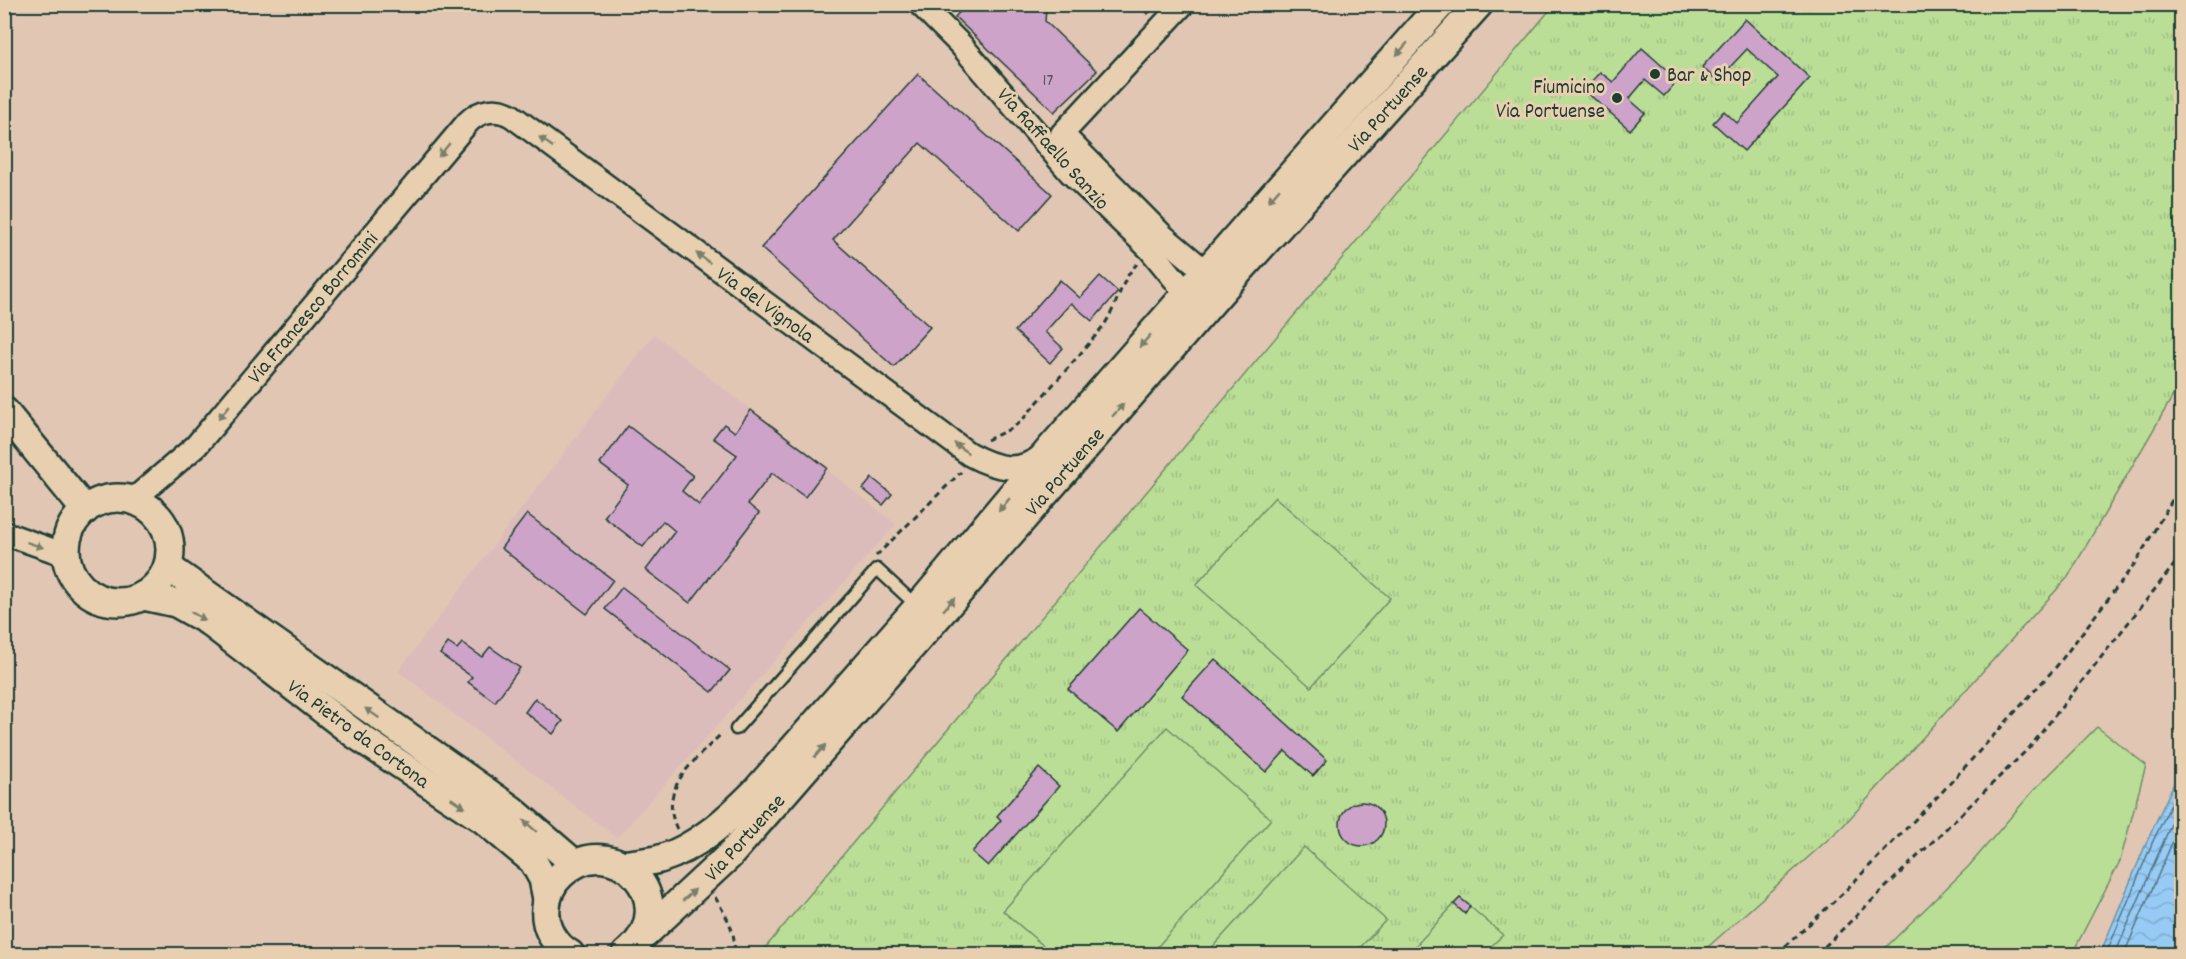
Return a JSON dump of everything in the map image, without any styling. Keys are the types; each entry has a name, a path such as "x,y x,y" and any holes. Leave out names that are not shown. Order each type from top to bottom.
{"street":[{"name":"Via Raffaello Sanzio","path":"920,4 961,45 1070,172 1150,249 1186,293"},
{"path":"1184,4 1062,134 1162,236 1206,272"},
{"name":"Via Portuense","path":"575,864 600,859 623,865 662,858 703,837 730,817 918,607 1051,448 1441,4"},
{"name":"Via Portuense","path":"626,954 730,855 1217,296 1479,4"},
{"name":"Via del Vignola","path":"487,111 500,111 512,116 969,454 995,466 1010,468 1033,463 1051,448"},
{"name":"Via Francesco Borromini","path":"133,501 196,446 468,122 487,111"},
{"path":"4,411 85,510"},
{"path":"108,499 133,501 148,508 160,520 169,543 168,567 162,579 144,596 127,602 109,602 93,596 79,585 70,569 66,555 68,536 74,522 85,510 108,499"},
{"path":"4,533 66,555"},
{"name":"Via Pietro da Cortona","path":"168,567 511,810 575,864"},
{"name":"Via Pietro da Cortona","path":"144,596 176,603 208,621 356,735 484,820 533,861 543,879 547,899 547,921 564,952"},
{"path":"547,899 556,879 575,864"},
{"path":"623,865 641,881 648,896 650,916 645,934"}],"lane":[{"path":"736,729 877,569 918,607"}],"path":[{"path":"1777,954 1842,894 1943,791 2056,667 2136,562 2181,483"},
{"path":"1817,954 2030,747 2181,555"}],"shaded area":[{"path":"654,334 896,524 617,838 398,671"}],"green space":[{"path":"1554,5 2181,5 2181,382 2068,577 1842,827 1700,954 760,954"},
{"path":"1275,497 1390,598 1311,687 1196,585"},
{"path":"1167,727 1271,819 1151,954 1053,954 1003,911"},
{"path":"2097,727 2146,765 2120,861 2072,954 1879,954 1968,867 2034,790"},
{"path":"1304,847 1386,920 1354,954 1206,954"},
{"path":"1460,898 1503,935 1483,954 1408,954"}],"water":[{"path":"2181,768 2181,954 2100,954 2148,839"}],"building":[{"path":"967,4 1050,4 1046,9 1045,21 1097,71 1054,112 955,17"},
{"path":"1138,4 1157,4 1148,14"},
{"path":"1745,19 1810,78 1744,151 1713,123 1724,111 1737,123 1778,77 1747,49 1717,81 1702,67"},
{"path":"1642,48 1678,80 1664,96 1645,80 1629,99 1645,113 1630,130 1584,90 1600,72 1613,82"},
{"path":"918,74 1052,194 1019,231 920,143 833,240 930,327 894,367 761,248"},
{"path":"1100,276 1118,292 1092,321 1071,303 1045,332 1063,348 1050,363 1015,331 1060,280 1080,298"},
{"path":"751,410 827,468 805,497 772,473 748,504 759,513 690,603 646,570 675,531 663,521 643,547 604,517 628,485 600,464 628,426 693,476 682,491 699,505 737,455 713,438 724,424 735,432"},
{"path":"872,478 892,494 883,505 863,489"},
{"path":"527,514 613,580 587,614 501,548"},
{"path":"622,587 730,670 712,692 605,609"},
{"path":"1139,608 1188,650 1118,732 1068,689"},
{"path":"448,643 457,649 462,643 482,657 490,647 520,668 495,702 468,682 472,677 440,654"},
{"path":"1215,659 1327,760 1313,776 1285,751 1266,772 1182,696"},
{"path":"535,698 563,721 553,734 525,712"},
{"path":"1039,768 1059,786 988,866 972,852 1001,820 997,816"},
{"path":"1362,802 1371,803 1378,808 1383,815 1383,833 1378,840 1371,845 1362,846 1353,845 1346,840 1341,833 1340,824 1341,815 1346,808 1353,803"},
{"path":"1460,898 1470,906 1465,914 1454,904"}],"place":[{"name":"Bar & Shop","path":"1655,74"},
{"name":"Fiumicino Via Portuense","path":"1617,98"}]}
